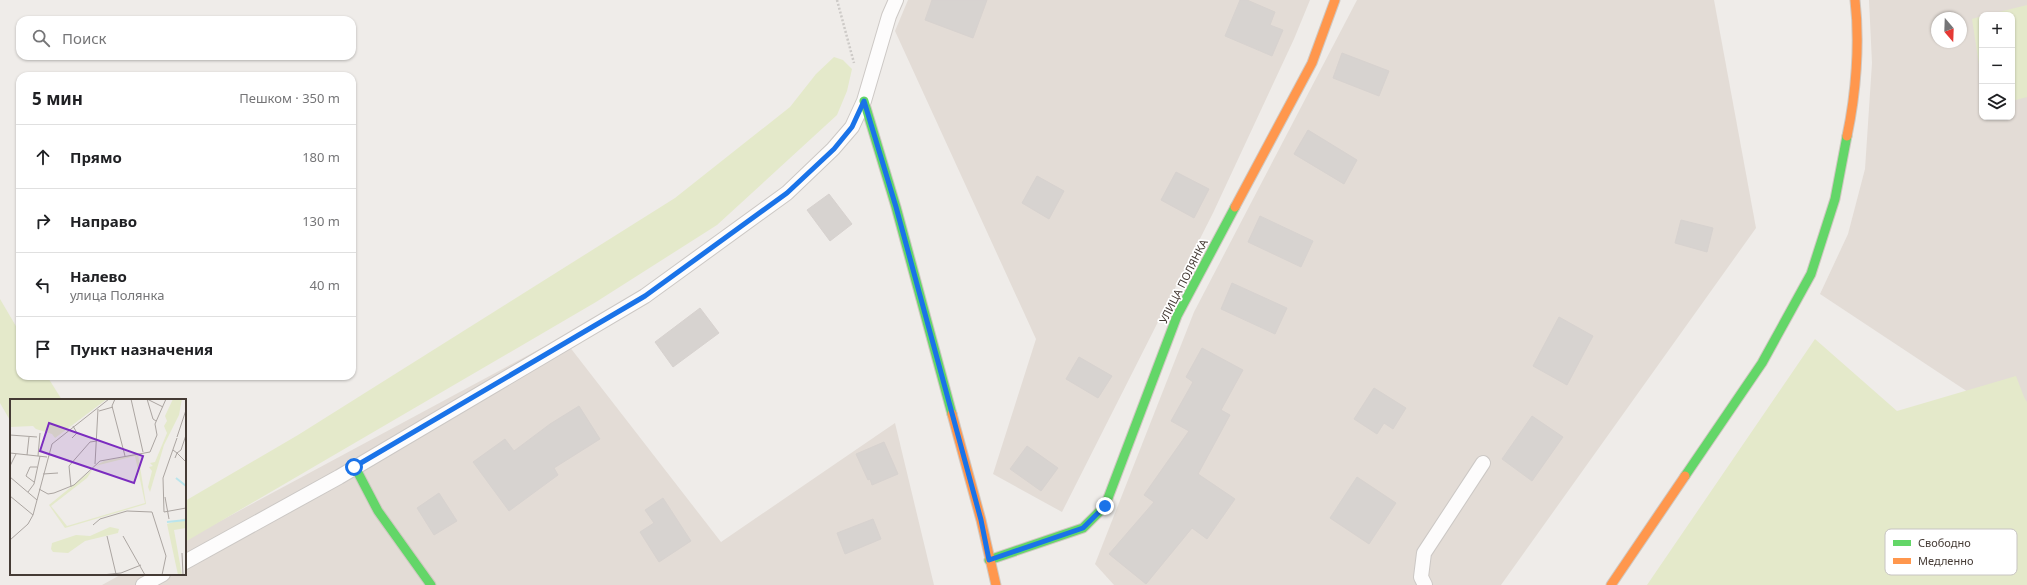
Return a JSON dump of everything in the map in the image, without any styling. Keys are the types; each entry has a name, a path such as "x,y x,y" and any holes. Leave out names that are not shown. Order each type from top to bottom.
{"street":[{"name":"УЛИЦА ПОЛЯНКА","path":"989,560 1083,528 1105,506 1177,316 1312,63 1334,0"},
{"path":"1611,585 1762,362 1811,274 1835,199 1851,118 1858,26 1855,0"},
{"path":"864,101 900,222 981,520 996,585"},
{"path":"354,467 378,511 430,585"}],"lane":[{"path":"186,561 354,467 651,291 787,193 834,149 852,127 864,101 889,16 896,0"},
{"path":"1425,585 1422,577 1424,553 1483,463"},
{"path":"143,585 161,575"}],"path":[{"path":"837,0 854,64"}],"shaded area":[{"path":"908,0 1310,0 1294,39 1213,213 1062,512 993,474 1036,339 895,31"},
{"path":"1357,0 1714,0 1756,228 1501,585 1114,585 1095,564 1194,312"},
{"path":"1869,0 2027,0 2027,431 1820,294 1848,234 1865,169 1872,63"},
{"path":"562,337 721,542 895,423 934,585 102,585 120,575 186,575 186,539"}],"green space":[{"path":"2027,5 2027,97 2015,100 2015,12 1999,12"},
{"path":"1979,17 1979,64 1972,19"},
{"path":"834,57 843,60 852,69 847,91 837,115 717,225 596,302 186,541 186,500 298,435 675,198 790,107 816,74"},
{"path":"0,299 16,326 16,380 50,380 61,399 10,399 10,420 0,403"},
{"path":"1815,339 1897,411 2016,376 2027,402 2027,585 1647,585"}],"building":[{"path":"932,0 987,0 973,38 925,20"},
{"path":"1240,0 1247,0 1275,12 1270,25 1283,30 1272,56 1225,36"},
{"path":"1342,53 1389,71 1379,96 1333,78"},
{"path":"1308,130 1357,160 1344,184 1294,154"},
{"path":"1176,172 1209,189 1194,218 1161,200"},
{"path":"1037,176 1064,191 1049,219 1022,203"},
{"path":"829,194 852,224 830,241 807,210"},
{"path":"1260,216 1313,241 1301,267 1248,242"},
{"path":"1681,220 1713,228 1707,252 1675,243"},
{"path":"1232,283 1287,308 1275,334 1221,309"},
{"path":"700,308 719,333 673,367 655,342"},
{"path":"1559,317 1593,336 1567,385 1533,366"},
{"path":"1202,348 1243,370 1221,410 1230,415 1198,474 1235,499 1207,539 1192,528 1146,584 1109,554 1154,502 1144,495 1189,431 1171,421 1193,382 1186,377"},
{"path":"1079,357 1112,376 1098,398 1066,379"},
{"path":"1374,388 1406,408 1393,429 1384,423 1377,434 1354,419"},
{"path":"579,406 600,439 554,468 558,475 509,511 473,462 505,439 514,451 550,424"},
{"path":"1532,416 1563,437 1532,481 1502,459"},
{"path":"884,442 898,474 872,485 870,479 868,480 856,454"},
{"path":"1027,446 1058,468 1041,491 1010,469"},
{"path":"1357,477 1396,503 1369,544 1330,518"},
{"path":"439,493 457,521 434,535 417,508"},
{"path":"663,498 691,541 659,562 640,532 654,523 645,510"},
{"path":"873,519 881,539 845,554 837,533"}],"traffic: fast":[{"path":"864,101 896,207 952,414"},
{"path":"1685,476 1762,363 1811,274 1835,199 1847,136"},
{"path":"989,560 1083,528 1105,506 1177,316 1235,207"},
{"path":"355,467 378,511 431,585"}],"traffic: slow":[{"path":"1235,207 1312,63 1335,0"},
{"path":"1847,136 1855,86 1857,51 1855,0"},
{"path":"952,414 981,520 996,585"},
{"path":"1611,585 1685,476"}],"route":[{"path":"354,467 533,360 645,296 787,193 834,149 852,127 864,101 896,207 981,520 989,560 1083,528 1105,506"}]}
